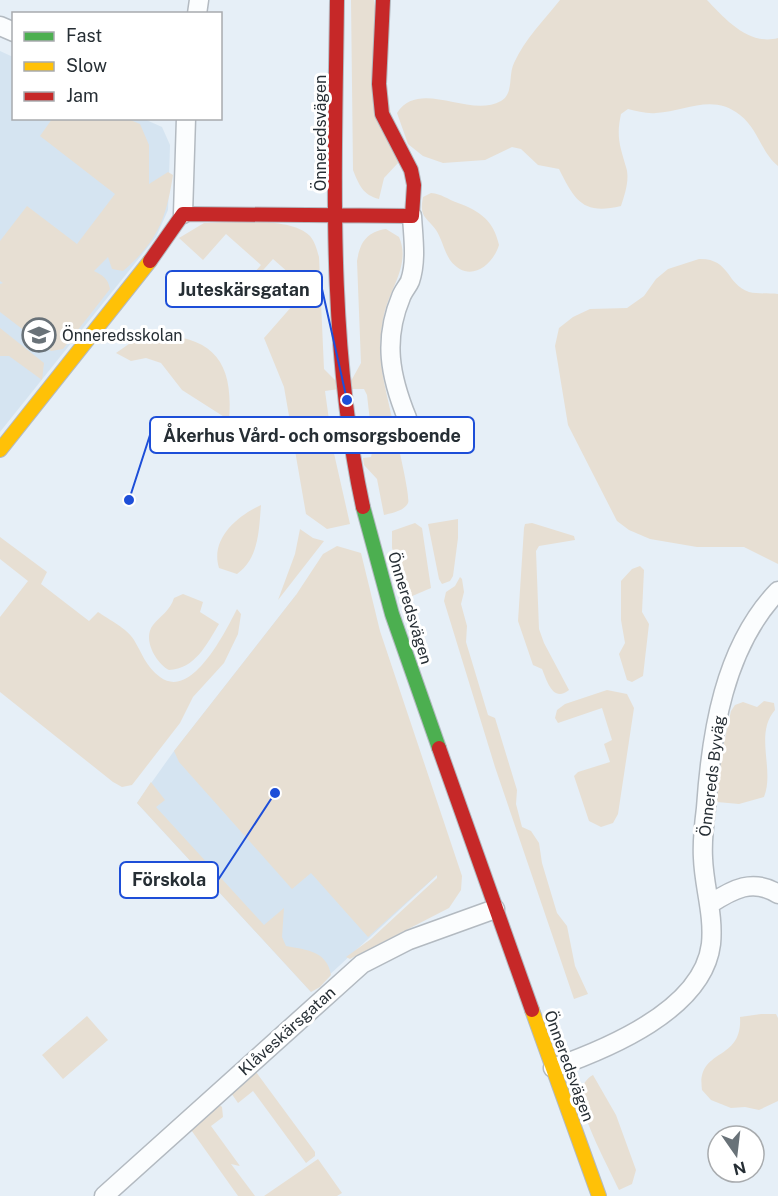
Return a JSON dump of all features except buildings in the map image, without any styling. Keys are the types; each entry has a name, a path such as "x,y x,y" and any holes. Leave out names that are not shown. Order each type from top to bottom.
{"street":[{"name":"Önneredsvägen","path":"337,0 338,216 344,366 357,475 392,614 495,909 599,1196"},
{"path":"382,0 380,84 382,114 411,170 414,184 413,258 410,280 401,297 389,345 390,368 407,418"},
{"path":"0,450 152,259 183,214 186,120"},
{"path":"183,214 412,216"},
{"name":"Önnereds Byväg","path":"553,1068 619,1040 671,1008 691,989 706,962 711,946 710,904 703,858 704,836 708,777 718,714 728,679 746,637 778,591"},
{"path":"710,904 724,894 752,885 778,894"},
{"name":"Klåveskärsgatan","path":"104,1196 362,964 409,940 495,909"}],"shaded area":[{"path":"351,0 374,0 398,163 384,178 379,199 362,189 353,170"},
{"path":"560,0 707,0 738,29 748,35 767,39 778,38 778,166 740,115 720,105 709,104 656,113 628,109 621,114 620,147 627,172 627,181 621,206 608,208 598,209 582,203 570,190 559,169 538,165 521,149 512,147 485,160 443,163 423,156 408,144 397,113 407,103 418,99 432,99 474,106 488,105 505,98 518,54"},
{"name":"Önneredsskolan","path":"0,51 12,57 12,120 146,120 162,127 170,145 168,210 156,237 0,432"},
{"path":"51,120 130,120 140,124 149,145 149,184 168,172 173,175 163,217 145,250 123,271 112,269 108,257 94,271 106,280 110,289 63,349 51,351 0,312 0,284 3,283 0,281 0,241 27,206 77,244 115,194 40,136"},
{"path":"431,193 479,213 490,223 499,245 496,253 485,266 472,272 464,271 450,260 438,234 423,213 423,197"},
{"path":"204,223 275,223 301,230 315,243 319,257 324,369 338,383 339,389 325,391 333,449 350,524 327,529 306,514 284,387 264,338 307,289 273,259 229,308 226,305 261,265 226,234 203,260 179,238"},
{"path":"386,229 399,237 403,257 383,322 380,342 381,363 402,462 408,503 398,511 384,515 377,479 364,465 363,458 371,457 373,448 367,395 364,389 352,389 351,381 361,363 358,255 365,239 379,230"},
{"path":"699,259 717,263 736,283 749,292 778,294 778,564 744,547 697,547 650,539 629,530 617,521 568,425 555,346 559,328 573,317 590,309 627,308 644,296 656,279 668,269"},
{"path":"0,328 44,363 42,380 9,356 0,356"},
{"path":"155,334 192,340 216,356 228,382 229,420 182,390 161,363 146,358 131,361 116,353 136,339"},
{"path":"261,505 260,524 250,560 237,574 219,568 218,547 222,538 243,515"},
{"path":"458,519 453,576 450,581 442,584 428,524"},
{"path":"415,523 422,528 431,588 410,597 392,548 392,531"},
{"path":"532,523 574,536 575,540 539,546 536,551 539,629 569,690 559,694 551,689 542,669 533,665 518,621 524,528 525,524"},
{"path":"300,529 313,538 324,541 278,600 295,554"},
{"path":"0,537 47,572 41,584 89,621 98,612 123,628 134,640 151,669 160,677 172,682 184,679 196,672 216,646 237,609 241,614 238,634 224,663 193,697 180,723 132,785 122,787 113,782 0,692 0,617 28,581 0,559"},
{"path":"337,546 361,553 380,631 462,876 461,890 449,908 350,959 346,957 371,939 437,878 437,875 368,937 311,873 292,889 179,762 174,751 296,595 323,554"},
{"path":"640,566 644,570 642,612 649,624 643,676 632,682 627,680 619,654 625,643 621,620 621,581 632,569"},
{"path":"460,577 464,592 461,604 467,626 466,642 488,715 495,718 517,790 516,804 522,827 531,831 539,843 542,863 557,913 567,926 575,966 588,994 574,999 495,767 444,601 446,592 455,586"},
{"path":"183,594 203,602 200,612 219,624 205,647 193,660 178,669 169,670 159,662 152,650 150,631 174,598"},
{"path":"296,595 437,875 311,992 137,803 174,751"},
{"path":"607,690 627,694 634,708 618,814 613,823 601,827 589,821 574,776 578,772 610,762 604,744 612,740 602,708 558,723 555,718 557,710 565,704"},
{"path":"764,701 774,703 775,710 766,730 767,786 764,797 739,804 717,802 715,799 719,765 731,711 735,705 743,702 757,707"},
{"path":"151,782 165,800 156,807 264,925 284,908 282,937 286,946 315,953 321,956 329,967 331,975 320,987 311,992 137,803"},
{"path":"776,1014 778,1018 778,1101 759,1110 745,1107 731,1108 711,1100 702,1090 702,1076 706,1067 734,1042 739,1032 740,1017"},
{"path":"87,1016 108,1040 63,1079 42,1055"},
{"path":"253,1068 315,1152 315,1156 306,1163 253,1091 238,1103 229,1090"},
{"path":"593,1075 616,1115 636,1170 632,1184 619,1190 590,1128 582,1103 582,1088"},
{"path":"217,1103 222,1107 223,1117 211,1126 240,1166 231,1164 255,1196 238,1196 189,1127"},
{"path":"318,1159 342,1193 337,1196 264,1196"}],"traffic: fast":[{"path":"363,507 392,614 439,748"}],"traffic: slow":[{"path":"0,450 150,261"},
{"path":"532,1010 599,1196"}],"traffic: jam":[{"path":"337,0 335,191 338,318 351,445 363,507"},
{"path":"150,261 183,214 412,216 414,185 411,170 382,114 379,84 383,0"},
{"path":"439,748 532,1010"}],"place":[{"name":"Önneredsskolan","path":"39,335"},
{"name":"Juteskärsgatan","path":"347,400"},
{"name":"Åkerhus Vård- och omsorgsboende","path":"129,500"},
{"name":"Förskola","path":"275,793"}]}
